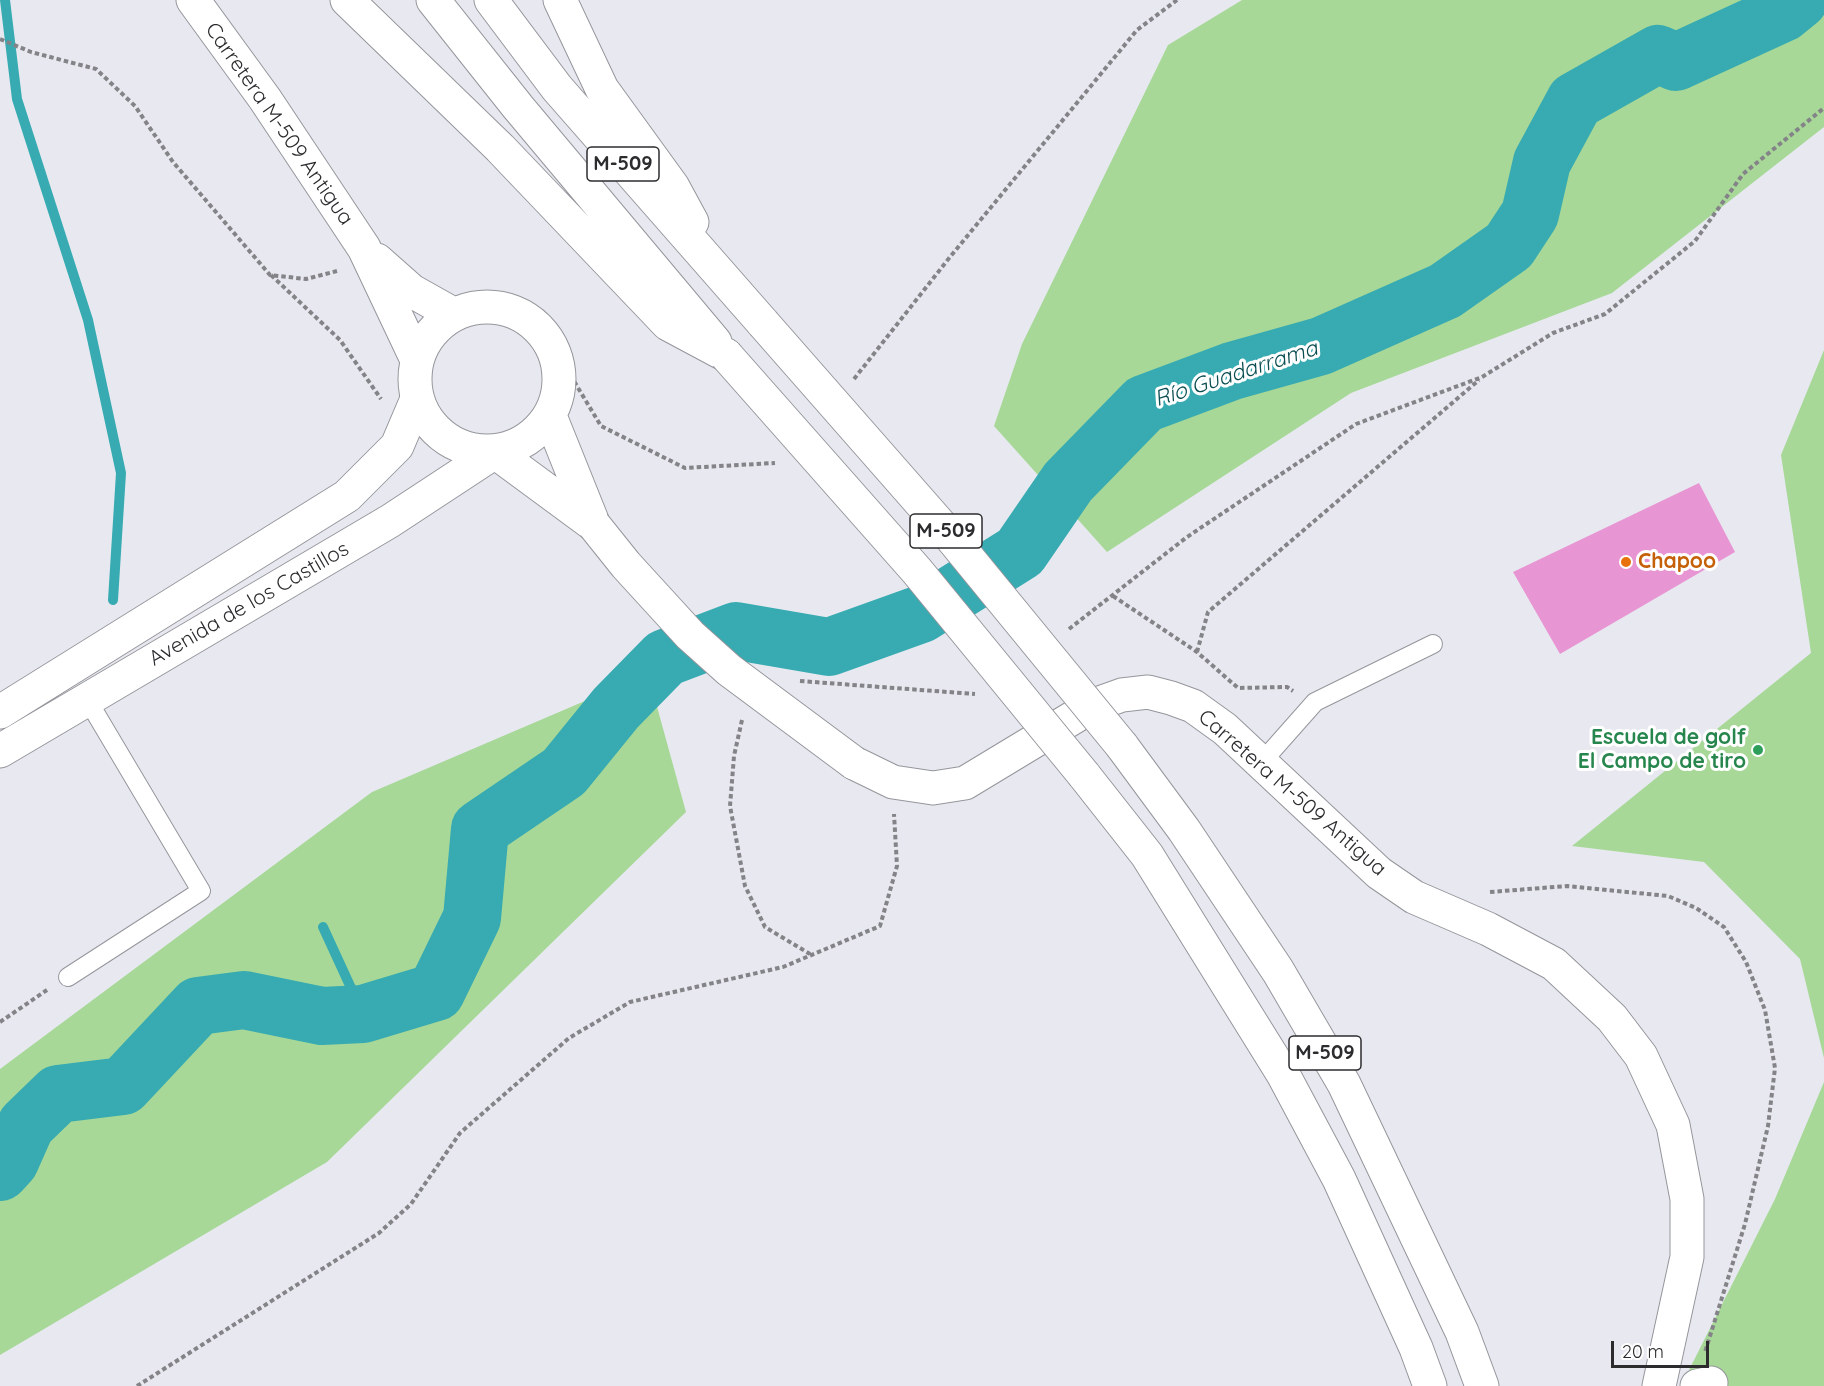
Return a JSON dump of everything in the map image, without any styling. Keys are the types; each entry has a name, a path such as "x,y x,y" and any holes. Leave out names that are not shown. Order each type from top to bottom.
{"main road":[{"name":"Carretera M-509 Antigua","path":"193,0 265,99 364,248 417,360"},
{"path":"347,0 500,148 668,324 726,355"},
{"name":"M-509","path":"434,0 525,116 726,355 917,571 1084,774 1147,855 1283,1074 1339,1179 1430,1386"},
{"name":"M-509","path":"491,0 557,88 950,536 1122,746 1184,830 1278,971 1344,1084 1462,1332 1482,1386"},
{"path":"560,0 602,89 673,187 721,276"},
{"name":"Carretera M-509 Antigua","path":"364,248 411,291 453,315"},
{"path":"496,307 518,314 537,326 550,344 559,368 559,393 550,416 540,430 527,441 495,452 469,450 446,440 428,422 417,399 414,380 417,360 424,342 437,326 453,315 474,308 496,307"},
{"name":"Avenida de los Castillos","path":"0,712 347,496 398,446 417,399"},
{"name":"Carretera M-509 Antigua","path":"550,416 594,525"},
{"name":"Carretera M-509 Antigua","path":"495,452 594,525 653,596 690,635 729,670 854,763 893,782 933,788 965,783 1094,705 1122,695 1148,692 1193,706 1225,729 1379,873 1414,897 1488,929 1554,964 1612,1018 1641,1056 1672,1125 1687,1199 1687,1257 1659,1386"},
{"name":"Avenida de los Castillos","path":"0,751 390,521 495,452"}],"lane":[{"path":"1261,763 1315,702 1433,644"},
{"path":"68,976 201,891 87,699"}],"path":[{"path":"950,257 1137,30 1177,0"},
{"path":"0,39 32,52 96,69 135,106 173,162 270,275 340,340 403,431"},
{"path":"1197,652 1208,612 1482,377 1553,333 1605,314 1695,240 1743,174 1824,108"},
{"path":"270,275 306,279 335,273 364,248"},
{"path":"1066,631 1187,537 1356,424 1482,377"},
{"path":"1113,596 1197,652 1238,688 1287,687 1315,702"},
{"path":"790,681 981,695"},
{"path":"744,712 734,756 730,806 745,886 765,927 810,954"},
{"path":"137,1386 379,1233 411,1204 460,1133 569,1038 630,1002 783,967 879,926 897,866 893,782"},
{"path":"0,1022 68,976"}],"green space":[{"path":"1242,0 1824,0 1824,127 1612,293 1351,393 1107,552 994,426 1022,344 1168,45"},
{"name":"Escuela de golf El Campo de tiro","path":"1824,350 1824,1058 1800,959 1704,862 1572,846 1811,653 1781,455"},
{"path":"648,674 686,812 327,1162 0,1355 0,1069 372,792"},
{"path":"1824,1082 1824,1386 1681,1386 1775,1199"}],"building":[{"name":"Chapoo","path":"1699,483 1735,552 1560,654 1513,572"}],"waterway":[{"path":"5,0 17,99 88,320 121,473 113,600"},
{"name":"Río Guadarrama","path":"0,1172 10,1161 26,1125 58,1094 123,1086 198,1006 244,1000 322,1016 363,1014 436,992 472,918 480,829 564,772 616,708 665,658 736,631 829,647 921,614 1020,552 1068,482 1144,404 1232,371 1321,346 1445,291 1509,246 1530,214 1542,162 1575,101 1658,54 1676,62 1783,13 1799,0"},
{"path":"323,927 363,1014"}],"place":[{"name":"Chapoo","path":"1626,562"},
{"name":"Escuela de golf El Campo de tiro","path":"1758,750"}]}
